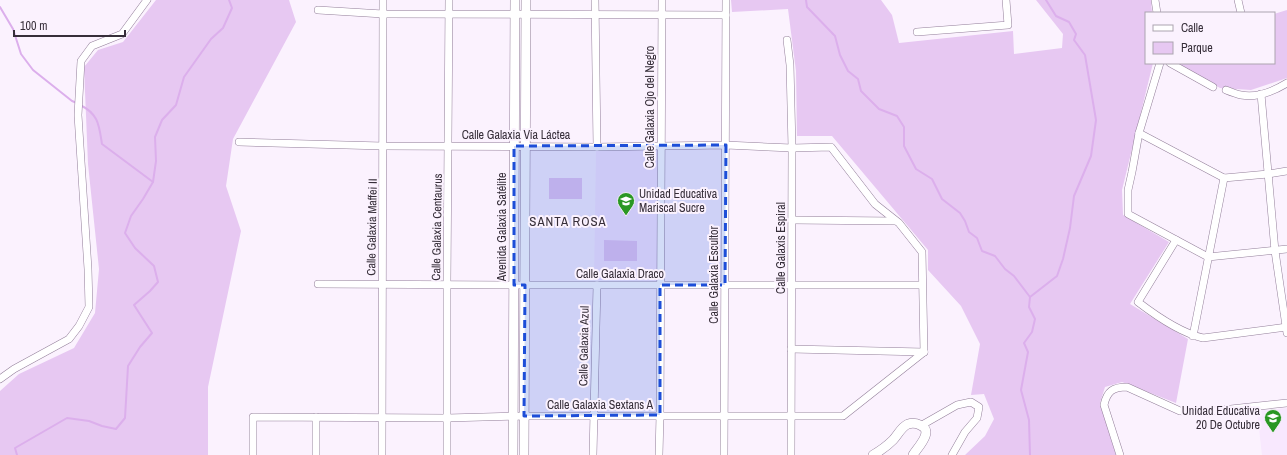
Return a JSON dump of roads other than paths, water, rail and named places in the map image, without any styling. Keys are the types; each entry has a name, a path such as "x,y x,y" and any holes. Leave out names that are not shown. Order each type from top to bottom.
{"street":[{"path":"0,379 14,369 68,339 79,326 89,307 78,115 82,61 92,46 122,34 147,0"},
{"name":"Calle Galaxia Maffei II","path":"382,455 383,0"},
{"name":"Calle Galaxia Centaurus","path":"447,455 449,0"},
{"name":"Avenida Galaxia Satélite","path":"513,455 515,0"},
{"name":"Avenida Galaxia Satélite","path":"524,455 526,0"},
{"path":"595,0 597,147"},
{"name":"Calle Galaxia Ojo del Negro","path":"659,455 662,0"},
{"name":"Calle Galaxia Escultor","path":"724,455 726,285 726,0"},
{"path":"918,32 1008,25 1006,0"},
{"path":"1155,0 1157,12"},
{"path":"1238,0 1240,12"},
{"path":"318,10 383,14 726,15"},
{"name":"Calle Galaxis Espiral","path":"787,40 790,65 792,148 792,284 790,349 791,455"},
{"path":"1160,64 1139,133 1128,190 1128,214 1208,257 1287,249"},
{"path":"1172,64 1212,87"},
{"path":"1226,90 1242,96 1261,94 1275,91 1287,83"},
{"path":"1176,240 1138,302 1153,313 1194,336 1203,338 1287,329 1275,250 1261,94"},
{"path":"1139,133 1224,178 1287,171"},
{"name":"Calle Galaxia Vía Láctea","path":"239,142 383,146 597,147 726,145 792,148 831,147 875,204 895,221"},
{"path":"1194,336 1224,178"},
{"path":"790,349 924,352 922,252 895,221 792,220"},
{"name":"Calle Galaxia Draco","path":"318,284 922,285"},
{"name":"Calle Galaxia Azul","path":"593,455 597,285"},
{"name":"Calle Galaxia Sextans A","path":"253,455 253,416 447,418 660,415 843,416 924,352"},
{"path":"1120,455 1104,405 1106,397 1112,390 1120,387 1127,387 1180,411 1203,412 1287,403"},
{"path":"922,425 957,405 971,402 980,407 977,418 965,432 952,455"},
{"path":"316,417 316,455"},
{"path":"873,455 883,449 908,424 916,423 922,425 926,430 926,435 913,455"}],"waterway":[{"path":"17,455 15,448 67,418 89,421 116,429 125,418 128,366 140,347 152,333 134,305 158,282 154,266 135,248 125,233 131,216 153,182 156,161 155,137 162,120 176,105 184,77 211,39 223,28 232,8 229,0"},
{"path":"806,0 807,7 835,36 840,55 848,71 858,79 861,91 879,109 897,116 904,127 904,146 916,169 932,179 942,199 960,213 969,232 977,238 982,251 995,256 1005,269 1014,276 1030,297 1029,307 1035,319 1032,332 1024,343 1028,352 1021,390 1029,420 1030,455"},
{"path":"1030,297 1057,276 1063,259 1070,228 1074,196 1091,156 1096,120 1085,55 1074,40 1076,34 1069,22 1056,16 1046,0"},
{"path":"0,7 13,29 21,54 33,70 72,101 77,103"},
{"path":"80,105 91,112 95,117 99,126 102,144 153,182"}],"place":[{"name":"Unidad Educativa Mariscal Sucre","path":"626,216"},
{"name":"Unidad Educativa 20 De Octubre","path":"1273,433"}],"district":[{"name":"SANTA ROSA","path":"568,221"}]}
